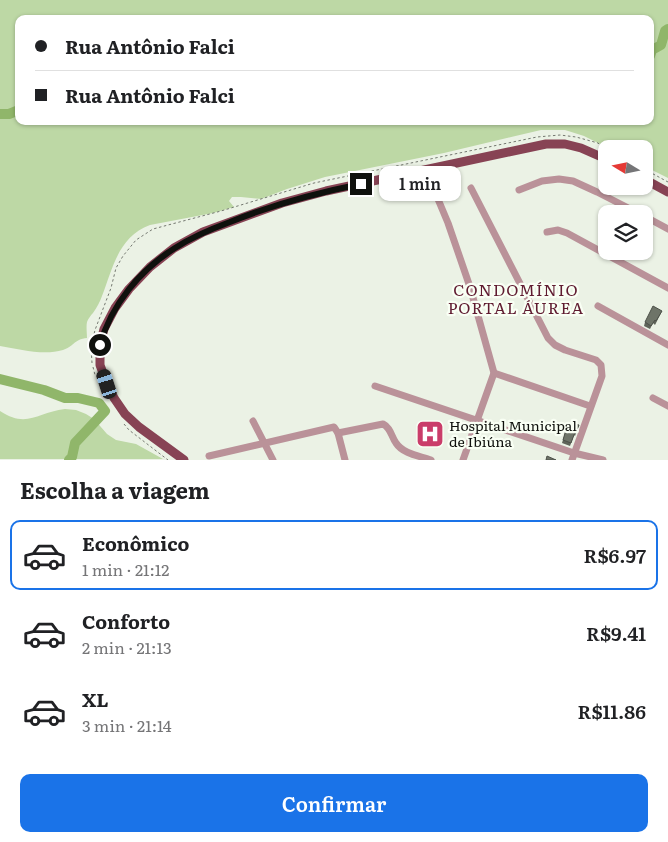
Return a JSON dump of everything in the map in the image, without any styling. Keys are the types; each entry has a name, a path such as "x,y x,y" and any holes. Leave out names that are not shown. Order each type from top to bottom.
{"main road":[{"path":"184,460 125,414 114,398 100,365 100,345 104,329 115,308 129,289 150,267 174,248 203,232 240,217 326,191 546,144 565,144 598,155"},
{"path":"653,184 668,192"}],"street":[{"path":"430,170 435,192 470,287 494,373 463,460"},
{"path":"519,190 542,181 573,181 622,205"},
{"path":"471,188 548,338 555,345 596,360 601,365 602,376 573,456"},
{"path":"653,220 668,228"},
{"path":"547,232 558,230 567,233 668,288"},
{"path":"598,306 668,345"},
{"path":"494,373 590,406"},
{"path":"375,386 573,456 604,460"},
{"path":"653,398 668,406"},
{"path":"253,422 273,460"},
{"path":"209,456 264,443 383,424 388,428 396,444 401,449 431,460"},
{"path":"336,430 345,460"}],"path":[{"path":"98,379 93,371 91,347 116,268 136,240 153,229 314,183 537,137 560,135 598,143"},
{"path":"653,174 668,182"},
{"path":"124,424 168,460"}],"green space":[{"path":"0,0 668,0 668,178 653,170 653,140 598,140 598,143 565,130 541,130 444,153 325,177 261,199 232,197 229,201 234,207 150,225 139,230 118,254 96,309 87,321 87,338 79,340 65,349 48,352 0,346"},
{"path":"65,409 76,410 86,414 116,440 136,444 163,459 0,459 0,411 18,419 25,419"}],"building":[{"path":"653,306 662,311 651,326 645,322"},
{"path":"568,423 579,425 571,443 563,440"},
{"path":"547,456 556,460 546,460"}],"waterway":[{"path":"654,49 661,45 665,31 668,29"},
{"path":"0,114 15,112"},
{"path":"0,379 44,390 65,398 78,398 99,403 105,411 75,443 72,457 69,460"}],"place":[{"name":"Hospital Municipal de Ibiúna","path":"430,434"}],"district":[{"name":"CONDOMÍNIO PORTAL ÁUREA","path":"516,299"}],"route":[{"path":"100,345 104,329 115,308 129,289 150,267 174,248 203,232 240,217 282,203 361,184"}]}
